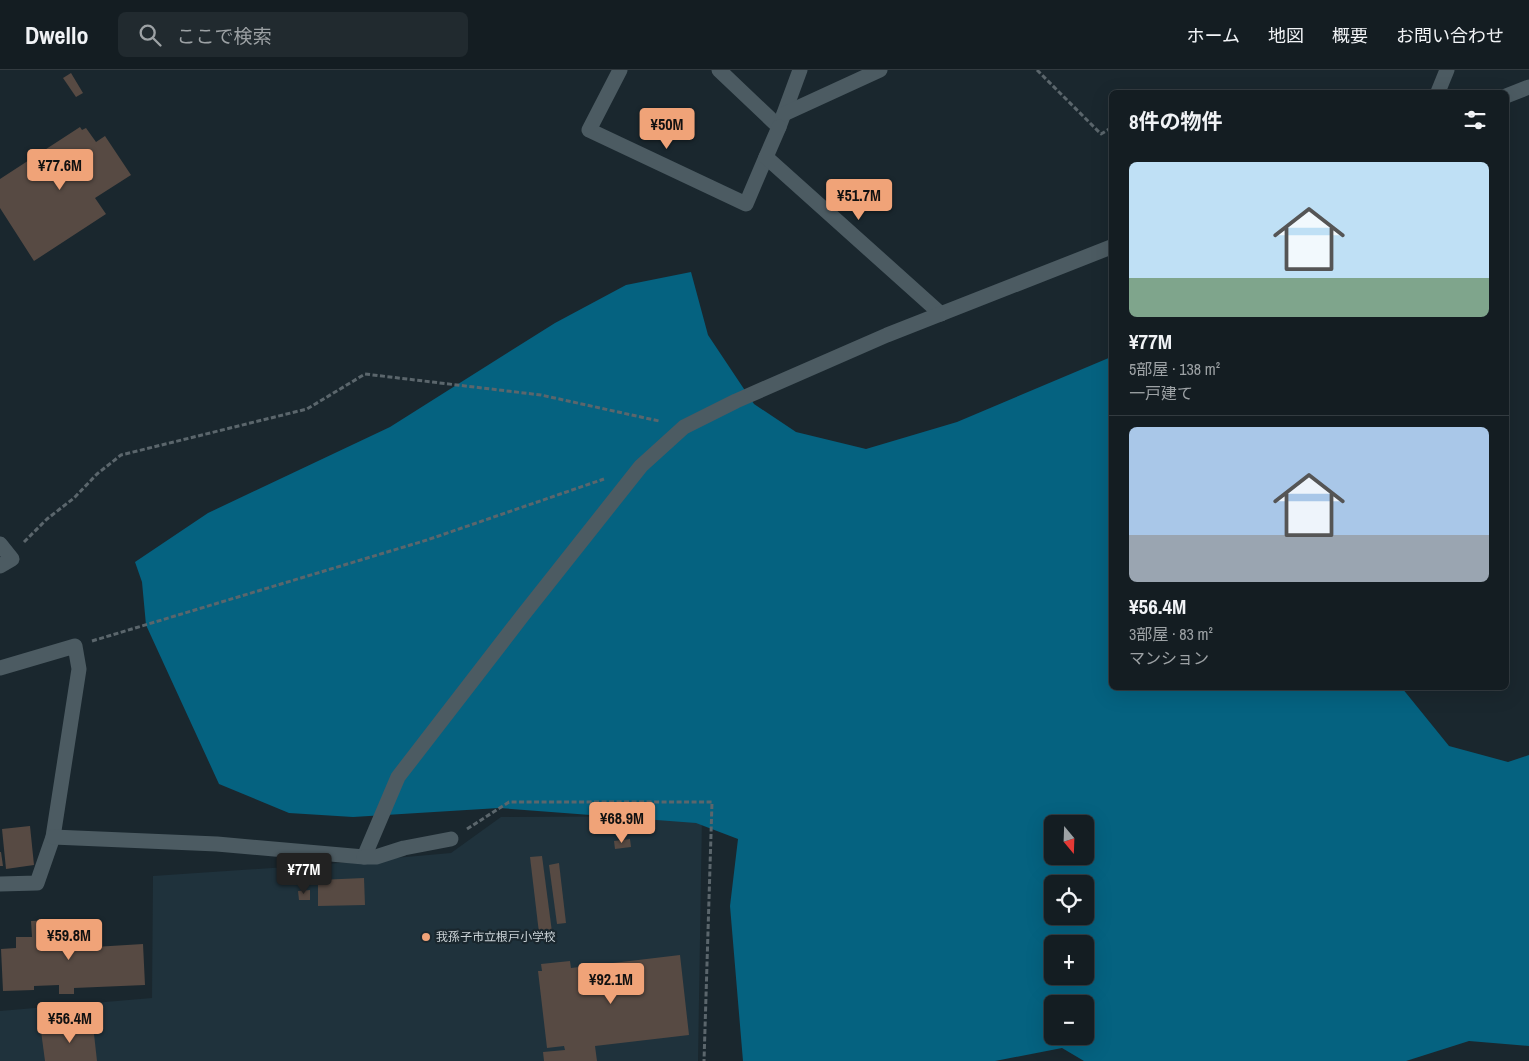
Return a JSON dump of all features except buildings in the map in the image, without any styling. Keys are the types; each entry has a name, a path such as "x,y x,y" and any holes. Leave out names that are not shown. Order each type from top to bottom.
{"street":[{"path":"620,70 589,130 746,204 800,70"},
{"path":"719,70 781,120"},
{"path":"781,120 880,70"},
{"path":"1439,90 1447,70"},
{"path":"1509,95 1529,87"},
{"path":"766,157 941,314"},
{"path":"364,857 398,777 523,614 641,466 684,427 736,401 878,339 1109,249"},
{"path":"0,544 6,562"},
{"path":"0,668 75,646 80,669 53,836 37,883 0,884"},
{"path":"53,836 217,844 364,857 376,857 404,848 451,839"}],"path":[{"path":"1037,70 1101,134 1109,129"},
{"path":"6,562 47,519 74,498 97,474 121,455 307,409 365,374 541,395 684,427"},
{"path":"75,646 427,540 641,466"},
{"path":"451,839 509,802 712,802 704,1061"}],"shaded area":[{"path":"691,272 708,335 754,404 796,432 866,449 957,422 1109,358 1109,690 1404,690 1449,746 1508,762 1529,755 1529,1046 1469,1041 1406,1061 1084,1061 1062,1048 995,1061 743,1061 730,906 738,839 696,823 499,808 353,817 289,813 219,784 146,625 142,582 135,562 208,513 390,427 555,323 626,285"},
{"name":"我孫子市立根戸小学校","path":"702,816 698,1061 0,1061 0,1011 152,998 153,876 316,865 451,853 501,817"}],"place":[{"name":"我孫子市立根戸小学校","path":"426,937"}]}
